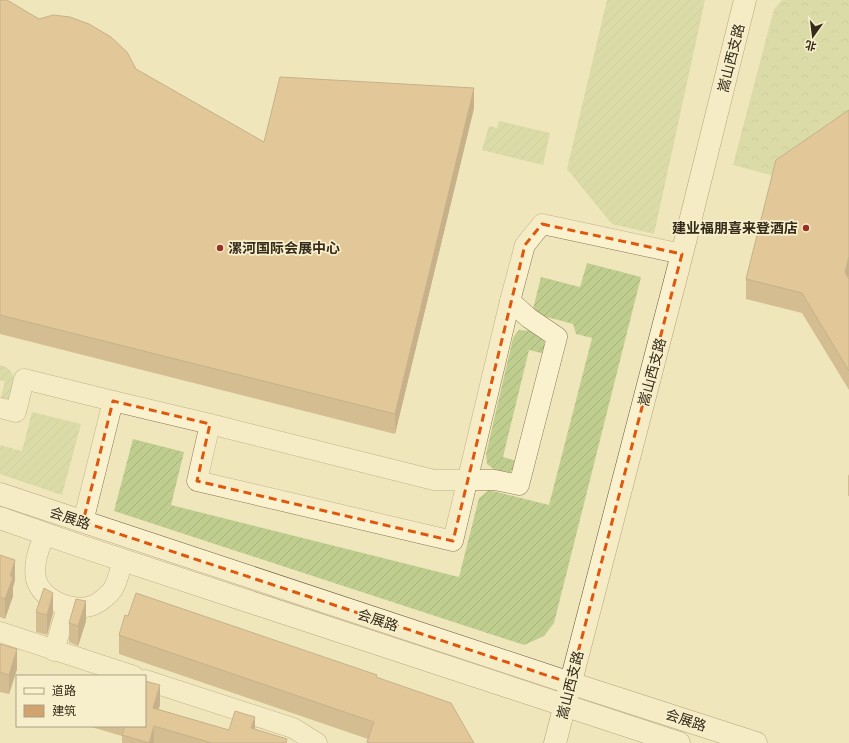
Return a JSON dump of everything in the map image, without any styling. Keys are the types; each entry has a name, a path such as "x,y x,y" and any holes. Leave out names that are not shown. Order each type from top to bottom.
{"street":[{"name":"嵩山西支路","path":"556,743 682,254 745,0"},
{"path":"210,424 196,481 453,541 510,301 525,245 542,224 682,254"},
{"path":"0,408 16,412 24,379 434,480 495,480 519,485 557,337 529,318 510,301"},
{"path":"77,545 113,401"},
{"name":"会展路","path":"0,494 570,684 756,743"},
{"name":"会展路","path":"0,518 77,545 565,704 679,743"},
{"path":"45,534 38,552 36,578 41,590 54,601 67,607 92,606 104,598 112,589 123,560"},
{"path":"54,651 67,607"},
{"path":"0,632 131,675"},
{"path":"146,680 293,728 317,743"}],"highlighted area":[{"path":"542,224 682,254 570,683 83,522 113,401 210,424 197,481 453,541 525,245"}],"green space":[{"path":"607,0 705,0 654,234 612,224 567,169"},
{"path":"782,0 849,0 849,124 774,176 733,165 774,9"},
{"path":"499,121 550,133 543,165 482,150 489,126 497,128"},
{"path":"587,263 641,277 554,623 544,636 524,645 114,511 133,439 184,452 171,505 459,577 479,498 489,490 549,505 592,338 576,334 573,324 532,313 541,277 580,287"},
{"path":"519,330 534,331 544,341 545,354 529,350 503,457 520,462 510,472 496,471 487,464 486,454 513,338"},
{"path":"0,365 10,370 14,379 14,384 9,399 0,401 5,381 0,380"},
{"path":"32,412 81,424 62,495 0,474 0,445 22,451"}],"building":[{"name":"漯河国际会展中心","path":"0,0 7,0 39,19 53,15 70,17 89,24 111,37 127,52 136,69 264,142 280,77 474,88 395,414 0,315"},
{"name":"建业福朋喜来登酒店","path":"849,110 849,256 845,272 849,279 849,371 802,293 746,279 776,160"},
{"path":"0,555 15,560 10,576 13,577 5,599 0,597"},
{"path":"44,588 53,593 47,615 36,612"},
{"path":"136,593 377,675 376,677 451,703 474,743 367,742 374,722 119,635 125,615 128,616"},
{"path":"76,599 86,601 78,626 69,623"},
{"path":"0,644 17,649 9,675 0,672"},
{"path":"146,681 160,685 153,708 229,730 235,711 255,717 251,728 287,739 286,743 212,743 154,726 149,743 122,735 125,727 146,727"}],"place":[{"name":"建业福朋喜来登酒店","path":"806,228"},
{"name":"漯河国际会展中心","path":"220,248"}]}
